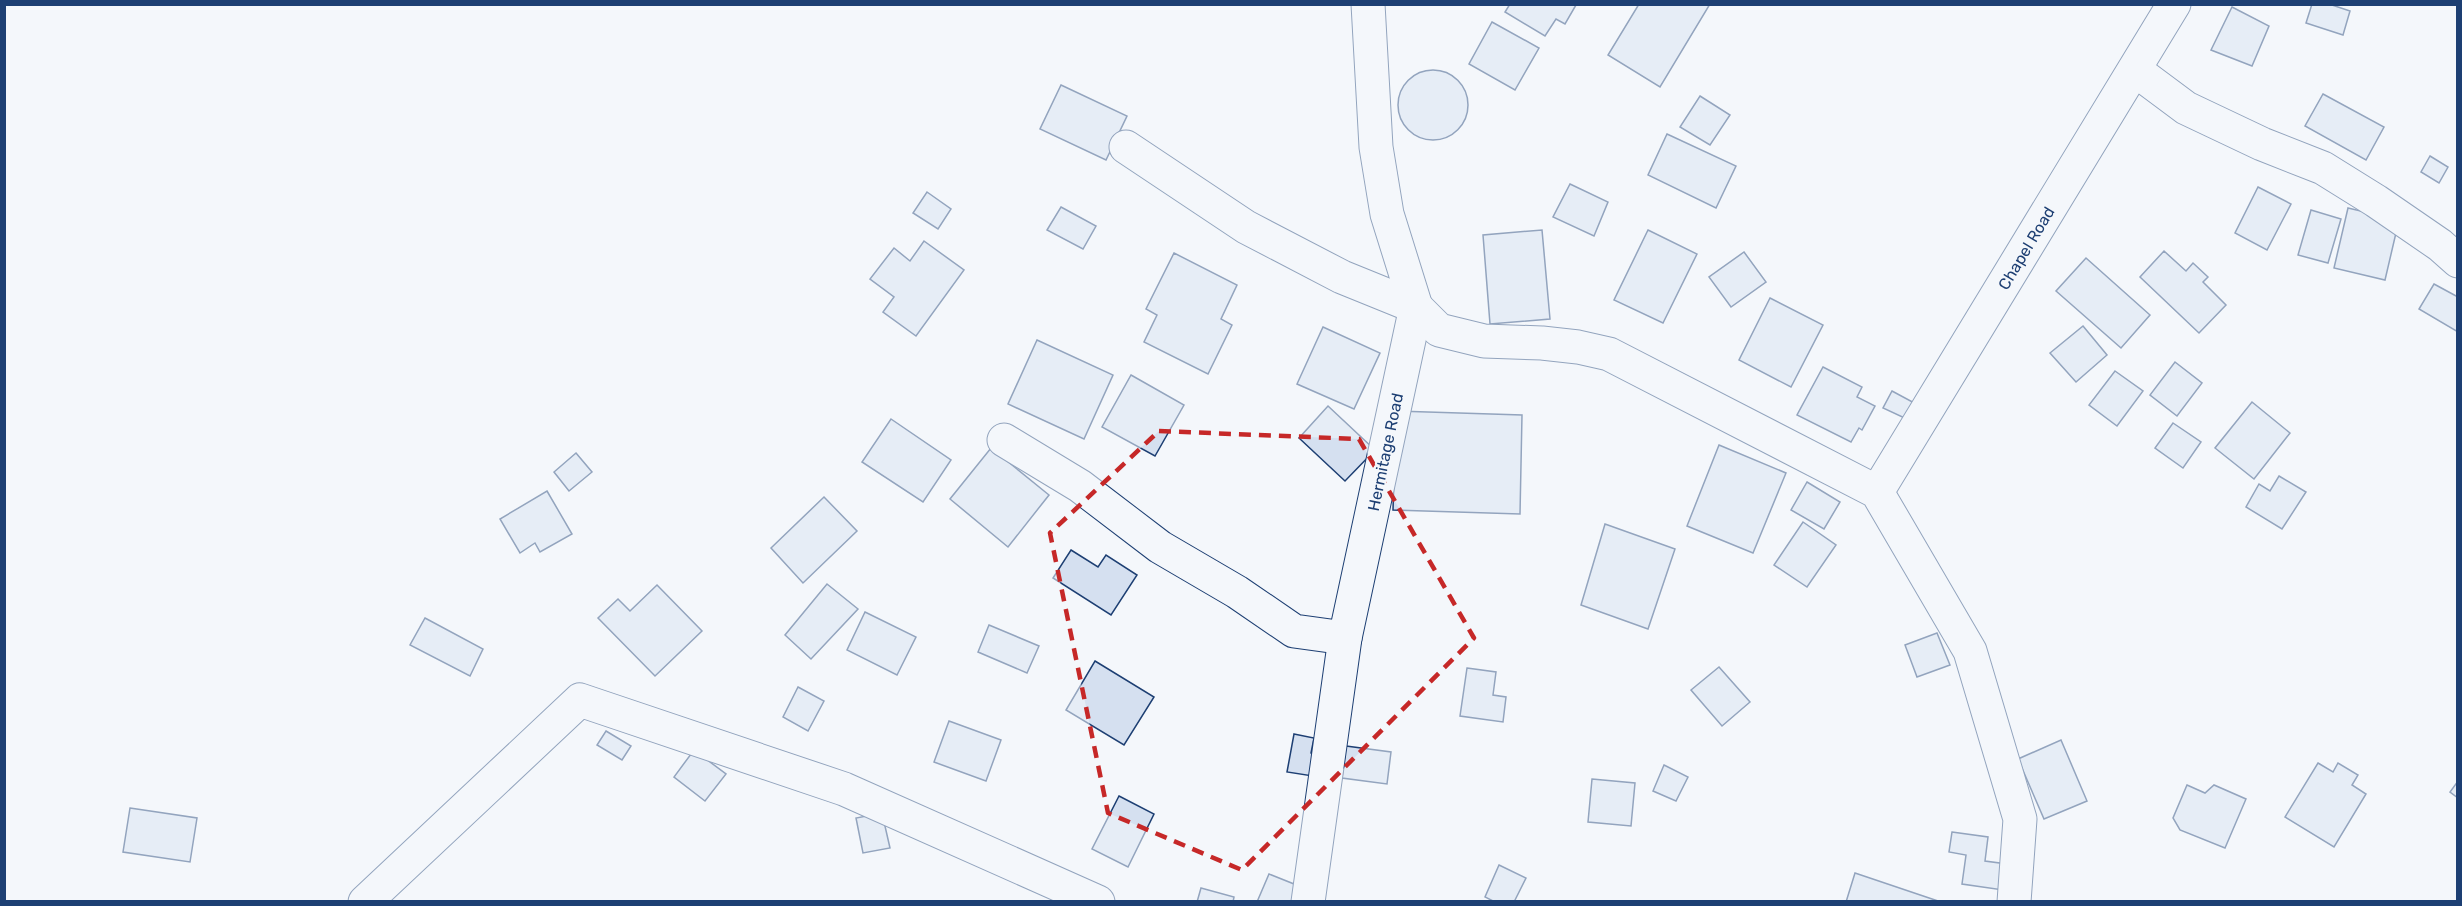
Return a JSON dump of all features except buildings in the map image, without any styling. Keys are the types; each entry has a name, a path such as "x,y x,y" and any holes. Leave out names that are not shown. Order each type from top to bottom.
{"street":[{"name":"Hermitage Road","path":"1308,902 1346,638 1416,307 1387,214 1376,147 1368,4"},
{"name":"Chapel Road","path":"1877,492 2174,4"},
{"path":"2135,70 2186,108 2262,144 2323,168 2440,245 2457,261"},
{"path":"1126,147 1246,227 1341,277 1416,307 1439,330 1484,341 1551,344 1609,354 1877,492 1970,651 2020,819 2014,902"},
{"path":"1004,440 1080,486 1160,547 1237,592 1294,631 1346,638"},
{"path":"365,902 580,700 844,789 1098,902"}],"highlighted area":[{"path":"1159,431 1359,439 1474,638 1242,870 1108,813 1050,533"}]}
